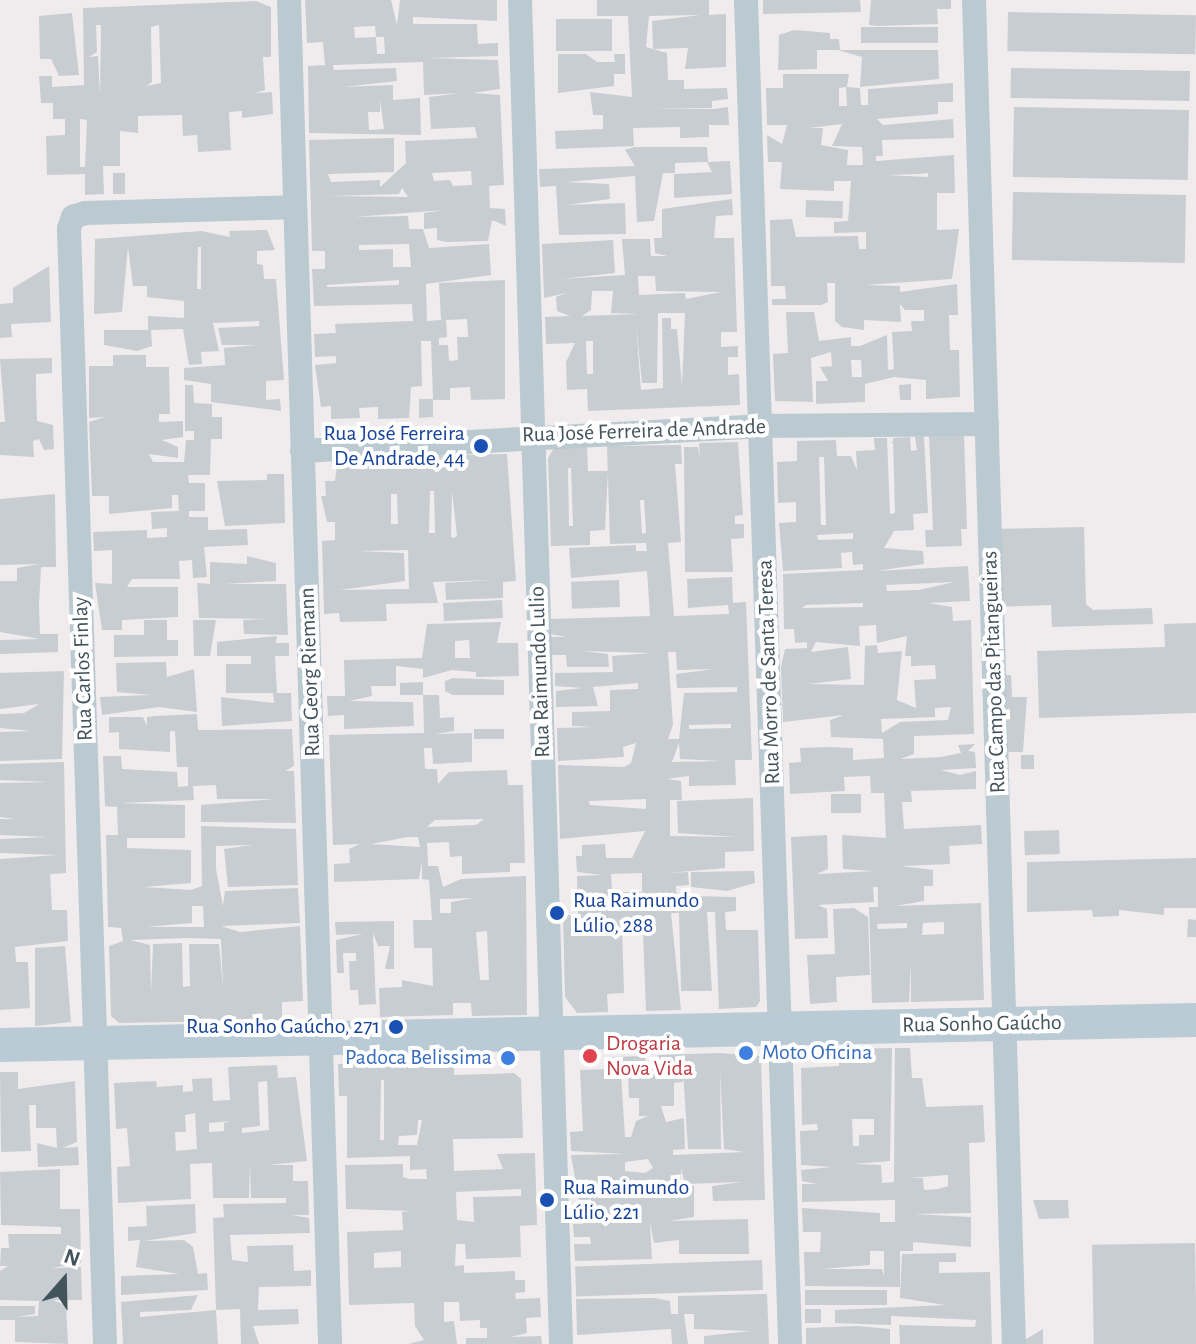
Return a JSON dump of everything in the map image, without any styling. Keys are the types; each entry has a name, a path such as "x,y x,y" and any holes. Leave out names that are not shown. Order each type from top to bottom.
{"street":[{"name":"Rua Georg Riemann","path":"289,0 330,1344"},
{"name":"Rua Raimundo Lulio","path":"520,0 561,1344"},
{"name":"Rua Morro de Santa Teresa","path":"746,0 790,1344"},
{"name":"Rua Campo das Pitangueiras","path":"974,0 1014,1344"},
{"name":"Rua Carlos Finlay","path":"105,1344 69,229 73,217 85,213 294,207"},
{"name":"Rua José Ferreira de Andrade","path":"302,451 533,435 760,426 987,424"},
{"name":"Rua Sonho Gaúcho","path":"0,1045 95,1046 552,1032 1196,1020"}],"building":[{"path":"305,0 391,0 397,25 400,0 497,0 497,21 413,17 413,24 477,24 478,44 498,43 498,56 428,58 498,60 500,89 473,93 500,95 504,185 489,186 490,208 505,209 506,226 492,220 488,241 447,242 437,240 437,228 424,229 424,213 445,210 354,217 408,216 409,229 423,229 429,248 489,244 491,275 426,284 427,321 441,320 439,283 505,280 505,399 471,400 470,387 450,388 450,400 433,400 433,417 419,418 419,399 433,399 431,341 421,341 422,386 411,387 409,418 378,419 378,407 359,408 360,418 331,419 331,406 321,407 315,365 336,363 336,356 315,357 314,334 336,333 335,324 413,321 412,304 314,306 312,269 325,269 325,251 312,251 309,140 394,138 394,172 328,174 331,182 380,180 380,187 406,163 405,141 477,138 475,127 431,129 429,97 461,93 424,95 423,62 333,65 334,70 396,68 397,81 343,87 393,85 393,100 420,98 421,135 309,133 308,66 325,65 323,42 307,43","holes":["375,26 376,37 355,38 354,27","376,37 384,37 385,54 377,54","380,100 384,129 369,130 368,112 380,112","471,171 472,185 453,186 450,180 434,181 432,173","402,188 408,197 328,196 399,194","409,244 411,267 393,267 393,249 359,250 359,245","399,280 399,285 327,285","467,319 468,337 457,337 458,360 449,361 448,345 439,345 439,338 447,337 446,320"]},
{"path":"597,0 709,0 709,15 726,14 726,67 685,69 688,48 653,49 667,53 668,80 684,80 684,89 727,88 728,99 712,101 712,108 647,109 714,109 728,107 729,125 709,125 709,137 680,138 680,127 633,128 634,146 556,149 555,131 603,129 603,115 593,115 590,92 632,97 628,16 597,16","holes":["700,15 652,21 653,49 646,47 649,16"]},
{"path":"763,0 860,0 861,12 763,14"},
{"path":"871,0 951,0 951,9 937,9 938,24 877,26 869,25"},
{"path":"256,1 271,7 271,57 263,57 265,90 255,93 272,92 273,114 242,118 242,111 229,112 231,150 198,152 197,135 183,136 182,115 138,116 138,133 120,131 120,166 103,166 104,194 85,195 85,174 47,175 46,136 65,135 65,119 53,119 53,103 41,103 39,76 52,76 52,87 84,85 83,8","holes":["96,25 101,25 100,94 98,56 89,57 97,52","159,25 161,83 146,86 152,82 151,27","80,119 87,120 85,167 80,167"]},
{"path":"1008,12 1196,15 1195,54 1007,51"},
{"path":"72,13 79,75 59,76 51,59 40,59 39,16"},
{"path":"556,19 612,19 612,51 556,51"},
{"path":"861,27 938,27 938,43 861,43"},
{"path":"794,30 830,33 830,39 839,39 840,50 938,50 939,79 860,87 862,57 838,50 817,50 817,69 778,70 779,35"},
{"path":"558,54 586,54 597,62 615,62 614,54 625,54 625,74 614,74 614,86 558,93"},
{"path":"1011,68 1190,71 1189,101 1010,98"},
{"path":"783,74 849,74 847,87 860,88 861,105 868,105 868,89 953,83 953,102 938,102 938,114 877,119 883,125 953,119 954,138 882,140 883,156 876,156 876,161 954,155 955,193 937,193 937,230 959,229 952,279 865,285 900,286 900,292 957,284 958,315 949,315 950,350 959,350 960,397 926,399 926,380 894,377 865,384 865,402 816,404 816,381 828,381 820,367 832,366 831,352 811,358 813,402 775,401 773,354 788,353 786,312 814,312 819,341 851,337 851,346 860,346 887,335 888,370 894,369 892,332 912,331 911,321 924,321 924,310 905,310 900,304 901,322 864,320 864,330 842,327 835,321 835,283 827,283 828,302 821,305 772,305 772,299 786,299 785,286 771,286 770,220 792,219 796,237 858,236 859,249 866,249 866,232 834,233 834,222 848,221 851,181 834,181 834,191 780,189 782,162 768,162 767,135 782,144 787,125 767,125 766,88 783,88","holes":["846,87 847,106 839,106 839,88","842,124 832,146 862,147 863,165 847,165 848,150 821,145 823,128 809,128","928,173 928,177 886,175","851,360 861,360 862,377 852,377"]},
{"path":"1014,107 1189,110 1188,180 1013,177"},
{"path":"634,147 707,147 708,162 730,161 732,194 674,198 674,174 712,172 707,162 675,163 675,173 663,173 654,221 637,222 635,176 566,182 609,184 610,199 566,205 625,203 626,234 559,235 556,186 540,187 539,169 635,166 625,150"},
{"path":"113,173 125,173 125,194 113,194"},
{"path":"1013,192 1186,195 1185,263 1012,260"},
{"path":"732,199 733,215 716,216 714,238 734,238 737,332 721,332 721,347 738,346 738,357 728,357 728,375 739,374 740,405 588,411 587,389 567,390 566,362 575,343 546,344 545,317 570,316 557,311 556,297 566,293 544,298 542,244 613,240 615,273 561,279 625,275 622,239 650,239 651,256 667,256 655,253 654,238 662,238 662,209","holes":["638,276 655,276 656,291 721,292 686,299 685,293 639,295","592,291 613,291 611,313 639,314 582,316 591,310","658,313 685,313 682,386 677,329 671,329 671,318 662,318 663,388 641,390 636,324 642,383 657,383","586,341 593,341 593,374 587,374"]},
{"path":"806,200 843,201 842,218 805,217"},
{"path":"267,230 275,250 257,251 257,264 263,265 264,279 276,279 284,380 266,381 266,400 280,399 281,411 211,402 211,384 184,380 184,368 225,365 224,348 257,345 222,345 218,328 259,326 259,321 213,323 219,351 201,352 202,364 189,365 183,329 151,330 152,346 137,351 104,345 104,330 148,330 148,316 184,318 184,301 147,297 147,286 133,286 128,247 122,312 94,314 95,239 201,231 230,237 229,231","holes":["198,247 201,247 201,289 197,289"]},
{"path":"49,266 51,322 11,324 12,337 0,338 0,304 13,303 13,288"},
{"path":"113,355 146,355 146,367 169,367 170,414 159,414 159,422 183,421 183,437 162,440 178,447 178,458 149,454 153,462 184,462 186,440 194,440 194,431 185,431 185,385 193,385 194,403 212,404 212,417 222,417 222,439 211,439 210,475 188,475 189,483 205,483 205,511 189,511 189,517 208,517 208,530 247,529 248,545 204,547 207,577 193,578 192,560 179,561 180,579 132,579 127,587 178,587 178,617 122,620 122,630 102,630 95,583 112,584 112,550 94,551 93,532 147,530 147,538 167,537 167,528 152,529 151,512 179,511 178,495 172,495 172,508 109,514 109,496 92,496 89,422 105,417 89,418 89,366 113,366"},
{"path":"52,358 52,373 36,374 36,387 37,421 53,425 54,449 44,450 39,439 33,441 34,457 0,455 0,422 5,422 0,359"},
{"path":"911,384 911,400 900,400 899,385"},
{"path":"964,434 967,529 961,529 962,546 926,547 925,530 933,530 929,435"},
{"path":"924,436 928,513 913,514 914,530 894,531 884,548 923,551 924,564 876,571 968,566 970,601 928,603 952,607 953,621 971,620 974,734 914,736 914,754 900,759 961,753 958,745 975,744 968,751 975,752 976,768 941,770 960,775 976,771 976,789 911,791 912,802 902,802 904,829 981,825 982,844 949,846 950,864 901,866 933,870 933,886 924,886 924,901 896,906 981,903 984,1000 911,1002 911,963 909,1002 872,1003 869,907 878,907 878,887 873,887 874,902 818,905 827,909 828,938 795,939 791,837 827,835 828,869 817,874 874,871 843,869 842,835 886,838 884,793 871,793 870,776 844,777 845,791 790,794 789,763 801,762 800,748 853,748 853,760 884,758 883,739 831,737 830,720 844,715 783,722 781,667 785,649 807,648 807,642 795,643 794,629 784,629 783,574 863,570 863,564 853,565 852,552 841,553 842,568 783,571 779,523 796,522 796,502 778,503 777,462 797,461 797,441 836,440 837,456 851,456 857,470 856,451 875,450 874,438 887,438 890,514 895,513 893,438 910,437 911,451 917,450 915,437","holes":["819,457 824,457 826,525 821,525","853,533 853,539 818,540 817,535","954,582 919,590 887,591 886,585","863,603 863,607 802,608 806,605","876,625 877,643 907,636 905,656 911,656 911,666 935,665 936,679 914,680 916,708 897,700 902,651 878,653 877,645 865,646 864,685 809,684 851,679 848,647 811,652 816,642 860,646 859,626","951,707 948,720 900,722 882,733 881,719 935,717 935,708","944,922 944,934 922,935 923,923","907,923 907,928 878,929 877,924"]},
{"path":"738,442 743,515 735,516 735,524 744,524 744,538 731,539 733,572 685,572 684,447 698,447 700,458 699,443"},
{"path":"681,445 682,464 675,464 681,542 668,543 674,616 729,614 728,605 688,608 687,579 732,577 733,603 746,602 752,760 735,760 736,785 689,786 689,776 667,779 681,781 682,800 670,800 670,836 736,837 678,833 677,801 753,798 754,851 725,852 725,868 668,873 688,872 689,885 676,886 677,906 692,896 736,897 736,911 725,912 726,930 758,930 760,1001 756,1007 719,1009 715,912 707,912 712,991 681,991 679,913 671,913 681,1010 646,1011 643,932 624,932 624,925 605,926 622,926 624,993 607,994 608,1012 577,1013 565,997 563,915 578,915 577,876 602,875 577,872 576,856 582,856 582,845 605,844 606,858 632,858 645,831 560,839 558,765 624,767 631,763 636,743 623,747 624,757 558,761 557,728 595,727 572,726 572,712 610,711 610,690 638,689 638,683 593,687 598,706 556,707 556,691 582,688 555,686 555,673 613,672 612,656 652,653 582,651 608,654 609,667 567,667 566,655 551,655 551,637 566,637 551,634 550,619 650,616 647,571 571,578 569,548 636,545 636,551 647,551 646,543 610,544 607,446","holes":["640,500 644,500 646,533 642,534","668,652 676,652 677,670 714,669 676,674 677,688 737,687 737,692 684,693 679,739 668,739 673,725","731,724 731,728 689,729 689,725","679,743 680,759 722,761 672,762","646,799 646,809 590,805 589,801","642,873 642,892 612,892 611,874"]},
{"path":"587,447 588,471 608,471 605,530 590,531 590,545 551,546 548,458 554,448","holes":["568,468 571,468 573,526 569,526"]},
{"path":"507,454 516,581 503,582 503,598 446,600 445,583 493,580 433,582 438,603 386,604 387,621 340,622 339,613 324,614 322,541 335,540 335,522 327,522 321,496 326,496 325,481 335,481 337,463 364,470 361,457","holes":["430,491 434,491 435,533 429,533","452,491 457,536 451,537","391,494 397,494 398,524 391,524","408,550 409,589 340,590 405,581 404,553 359,551"]},
{"path":"267,474 284,474 285,523 225,526 217,481 267,480"},
{"path":"55,494 56,567 41,567 39,605 40,634 58,634 58,652 0,654 0,640 40,639 0,632 0,581 17,581 17,568 39,564 0,565 0,499"},
{"path":"1084,527 1086,604 1093,610 1152,608 1153,624 1052,627 1051,605 998,607 996,529"},
{"path":"247,556 276,563 276,581 224,584 286,584 288,635 244,634 243,620 267,619 199,618 197,583 210,584 210,562 247,564"},
{"path":"619,580 620,607 572,609 571,582"},
{"path":"502,600 503,618 444,621 443,603"},
{"path":"144,620 167,620 167,640 178,640 178,656 114,657 114,635 144,635"},
{"path":"193,620 216,620 210,656 194,656"},
{"path":"501,622 497,643 518,643 519,676 476,677 476,672 452,670 423,678 423,669 396,666 396,686 371,686 372,696 349,701 413,702 414,726 344,729 344,715 328,716 327,696 345,696 344,660 422,658 427,624","holes":["469,640 470,658 455,658 455,641"]},
{"path":"1196,623 1196,713 1039,718 1037,651 1165,647 1164,624"},
{"path":"277,636 276,643 289,643 289,656 275,656 277,693 291,693 292,721 222,726 221,697 274,703 273,693 226,693 226,664 251,664 251,656 217,656 217,642"},
{"path":"166,662 167,677 194,669 197,712 159,707 102,715 100,697 151,695 117,692 116,663"},
{"path":"64,671 62,759 0,761 0,732 31,731 0,728 0,714 24,713 39,704 0,709 0,673"},
{"path":"1001,675 1011,675 1012,697 1027,697 1023,752 1002,752"},
{"path":"453,678 504,680 504,695 453,695 445,691 445,681"},
{"path":"423,682 423,695 400,695 400,683"},
{"path":"423,695 439,695 440,718 454,717 454,731 435,734 472,733 472,762 433,764 432,748 424,748 425,769 437,769 438,784 449,772 507,770 508,785 523,785 525,863 510,863 510,872 462,874 462,856 450,857 449,842 427,843 428,866 438,866 443,887 461,879 526,876 527,1015 472,1016 471,1003 453,1003 453,1015 380,1017 379,988 402,987 402,980 433,986 432,948 414,948 413,920 432,920 429,880 422,879 422,862 419,879 334,882 334,864 350,863 349,849 360,844 333,845 329,735 424,733","holes":["484,819 476,825 427,827 435,820","418,837 420,847 371,844","474,898 451,902 451,913 440,913 440,899","487,931 489,980 480,980 476,932"]},
{"path":"197,714 198,730 292,729 294,766 285,771 294,771 296,823 201,822 201,805 275,799 217,799 216,785 193,786 194,800 120,803 185,805 185,838 127,838 127,848 191,850 191,883 144,887 191,890 202,886 201,826 296,829 298,885 228,887 224,849 253,845 216,846 216,869 223,906 225,891 298,888 300,923 221,926 240,932 300,926 303,1001 282,1002 282,1020 119,1023 111,1016 109,946 123,941 121,928 108,927 106,835 118,835 117,807 105,806 103,756 121,756 122,769 177,772 178,787 188,786 188,767 177,767 175,731 170,731 170,752 119,749 119,732 109,733 109,717 143,717 147,726 147,717","holes":["192,906 203,906 204,927 146,927 192,923","221,939 223,987 219,944 189,944 190,986 183,987 182,943 153,944 151,993 150,945 130,940"]},
{"path":"474,729 504,729 504,739 474,739"},
{"path":"1021,755 1034,755 1034,769 1021,769"},
{"path":"64,762 66,873 50,874 52,910 67,910 68,941 15,947 16,962 28,962 30,1008 0,1010 0,859 57,855 0,853 0,839 48,837 0,835 0,819 15,819 0,817 0,783 48,782 0,780 0,764"},
{"path":"831,794 861,794 861,813 831,813"},
{"path":"1059,830 1060,854 1025,855 1024,831"},
{"path":"1196,858 1196,908 1164,908 1164,915 1119,910 1119,916 1093,917 1092,910 1027,912 1027,862"},
{"path":"754,871 755,883 727,891 691,887 691,872"},
{"path":"854,908 868,917 870,975 836,977 837,1002 810,1004 807,955 835,954 833,909"},
{"path":"1188,919 1196,920 1196,937 1187,937"},
{"path":"394,921 394,969 385,969 390,946 378,946 373,933 376,1004 359,1005 358,990 350,990 349,961 356,961 356,953 343,953 344,973 337,973 336,940 363,934 336,935 335,922"},
{"path":"65,946 71,1022 35,1026 35,948"},
{"path":"892,1048 890,1161 854,1164 881,1165 882,1183 894,1182 895,1048 910,1048 912,1078 922,1078 926,1107 983,1105 985,1142 969,1143 971,1213 913,1214 971,1217 971,1247 913,1242 913,1251 900,1251 900,1287 805,1286 804,1252 820,1252 821,1232 803,1232 802,1208 880,1213 880,1222 895,1222 895,1200 802,1202 802,1184 817,1184 802,1181 801,1170 832,1167 801,1165 800,1131 818,1130 817,1124 802,1125 801,1068 839,1066 839,1049","holes":["852,1119 874,1119 874,1135 859,1135 859,1146 853,1146","948,1175 948,1186 924,1190 923,1178 908,1178","870,1251 884,1251 884,1276 882,1269 821,1269 870,1265"]},
{"path":"719,1053 761,1056 765,1200 713,1201 712,1186 742,1182 685,1184 681,1168 681,1180 669,1180 669,1187 694,1186 694,1217 669,1221 748,1219 749,1254 679,1254 679,1240 654,1243 650,1222 652,1259 575,1261 574,1244 591,1244 590,1237 574,1237 573,1224 583,1224 571,1155 625,1154 571,1151 570,1132 583,1131 580,1070 610,1069 609,1057 645,1056 646,1066 659,1065 658,1055","holes":["683,1071 688,1149 721,1149 720,1071 724,1149 744,1152 673,1155 673,1150 685,1149 684,1118 666,1122 661,1106 674,1106 674,1083 683,1082","621,1074 628,1074 629,1098 639,1098 639,1116 648,1116 636,1121 631,1137 625,1137","648,1159 653,1168 645,1173 625,1171 625,1162"]},
{"path":"454,1061 454,1075 514,1073 521,1079 523,1138 453,1139 454,1171 503,1169 497,1154 535,1153 537,1225 520,1226 521,1257 466,1259 465,1244 456,1244 455,1266 464,1265 464,1273 515,1271 515,1280 525,1280 525,1292 515,1293 516,1299 540,1298 541,1317 526,1318 527,1333 511,1337 541,1336 542,1344 466,1344 466,1338 487,1338 487,1328 480,1328 480,1320 460,1321 459,1302 444,1302 444,1322 454,1321 457,1344 408,1344 424,1340 415,1326 414,1303 349,1305 347,1232 403,1230 402,1212 411,1211 346,1209 345,1165 403,1164 403,1177 427,1179 426,1169 410,1170 410,1156 347,1158 347,1096 339,1096 338,1064","holes":["381,1080 384,1080 384,1140 380,1140","418,1120 422,1120 417,1145 398,1145 399,1136 417,1135","521,1189 521,1196 473,1197 474,1222 457,1220 456,1192","401,1251 401,1267 374,1268 374,1253"]},
{"path":"277,1065 278,1078 296,1077 307,1161 269,1165 293,1165 293,1181 308,1181 309,1215 292,1215 309,1218 310,1233 230,1235 232,1260 248,1262 247,1246 293,1245 294,1271 311,1270 311,1286 259,1287 258,1310 298,1309 299,1324 253,1326 259,1344 241,1344 240,1309 216,1310 213,1218 224,1217 223,1204 286,1203 286,1198 251,1198 250,1162 249,1198 213,1198 212,1163 190,1164 191,1199 118,1203 117,1167 130,1166 127,1128 116,1129 114,1083 156,1081 157,1087 183,1085 183,1092 193,1091 192,1079 212,1078 213,1101 230,1100 228,1067","holes":["267,1081 269,1130 242,1133 242,1128 260,1126 258,1082","195,1113 197,1149 176,1151 175,1132 186,1132 185,1115","231,1121 224,1123 224,1131 209,1132 209,1123"]},
{"path":"0,1072 18,1072 18,1089 75,1081 77,1142 63,1148 78,1147 79,1165 38,1167 37,1143 57,1148 56,1128 36,1128 36,1105 29,1105 31,1151 1,1152"},
{"path":"60,1169 60,1209 80,1209 81,1263 52,1268 81,1267 82,1300 54,1300 66,1306 68,1344 15,1342 15,1320 0,1320 0,1306 35,1306 35,1314 17,1317 38,1316 39,1301 0,1300 0,1271 8,1266 0,1266 1,1248 9,1248 8,1234 61,1234 61,1227 1,1225 0,1172"},
{"path":"1033,1200 1068,1200 1069,1218 1039,1219"},
{"path":"195,1204 196,1233 144,1241 184,1240 193,1247 198,1274 207,1273 208,1290 121,1295 121,1276 179,1274 136,1267 140,1240 128,1241 128,1227 147,1226 146,1206"},
{"path":"1195,1243 1196,1344 1094,1344 1092,1245"},
{"path":"956,1253 956,1262 939,1262 939,1273 990,1272 992,1344 900,1344 899,1325 975,1327 976,1320 891,1316 891,1325 835,1323 835,1310 945,1305 900,1298 902,1254"},
{"path":"762,1260 763,1290 576,1297 575,1267"},
{"path":"805,1290 887,1290 887,1305 805,1305"},
{"path":"767,1294 769,1344 704,1344 704,1336 751,1331 694,1329 694,1314 684,1314 688,1344 672,1344 671,1329 577,1335 576,1299 655,1298 670,1301 671,1314 678,1314 678,1296"},
{"path":"198,1295 191,1310 140,1312 140,1317 216,1310 218,1344 123,1344 121,1302"},
{"path":"805,1309 821,1309 821,1323 805,1323"},
{"path":"857,1326 890,1329 890,1344 806,1344 806,1328"},
{"path":"1043,1329 1043,1344 1018,1344"}],"place":[{"name":"Rua José Ferreira De Andrade, 44","path":"481,446"},
{"name":"Rua Raimundo Lúlio, 288","path":"557,913"},
{"name":"Rua Sonho Gaúcho, 271","path":"396,1027"},
{"name":"Moto Oficina","path":"746,1053"},
{"name":"Drogaria Nova Vida","path":"590,1056"},
{"name":"Padoca Belissima","path":"508,1058"},
{"name":"Rua Raimundo Lúlio, 221","path":"547,1200"}]}
